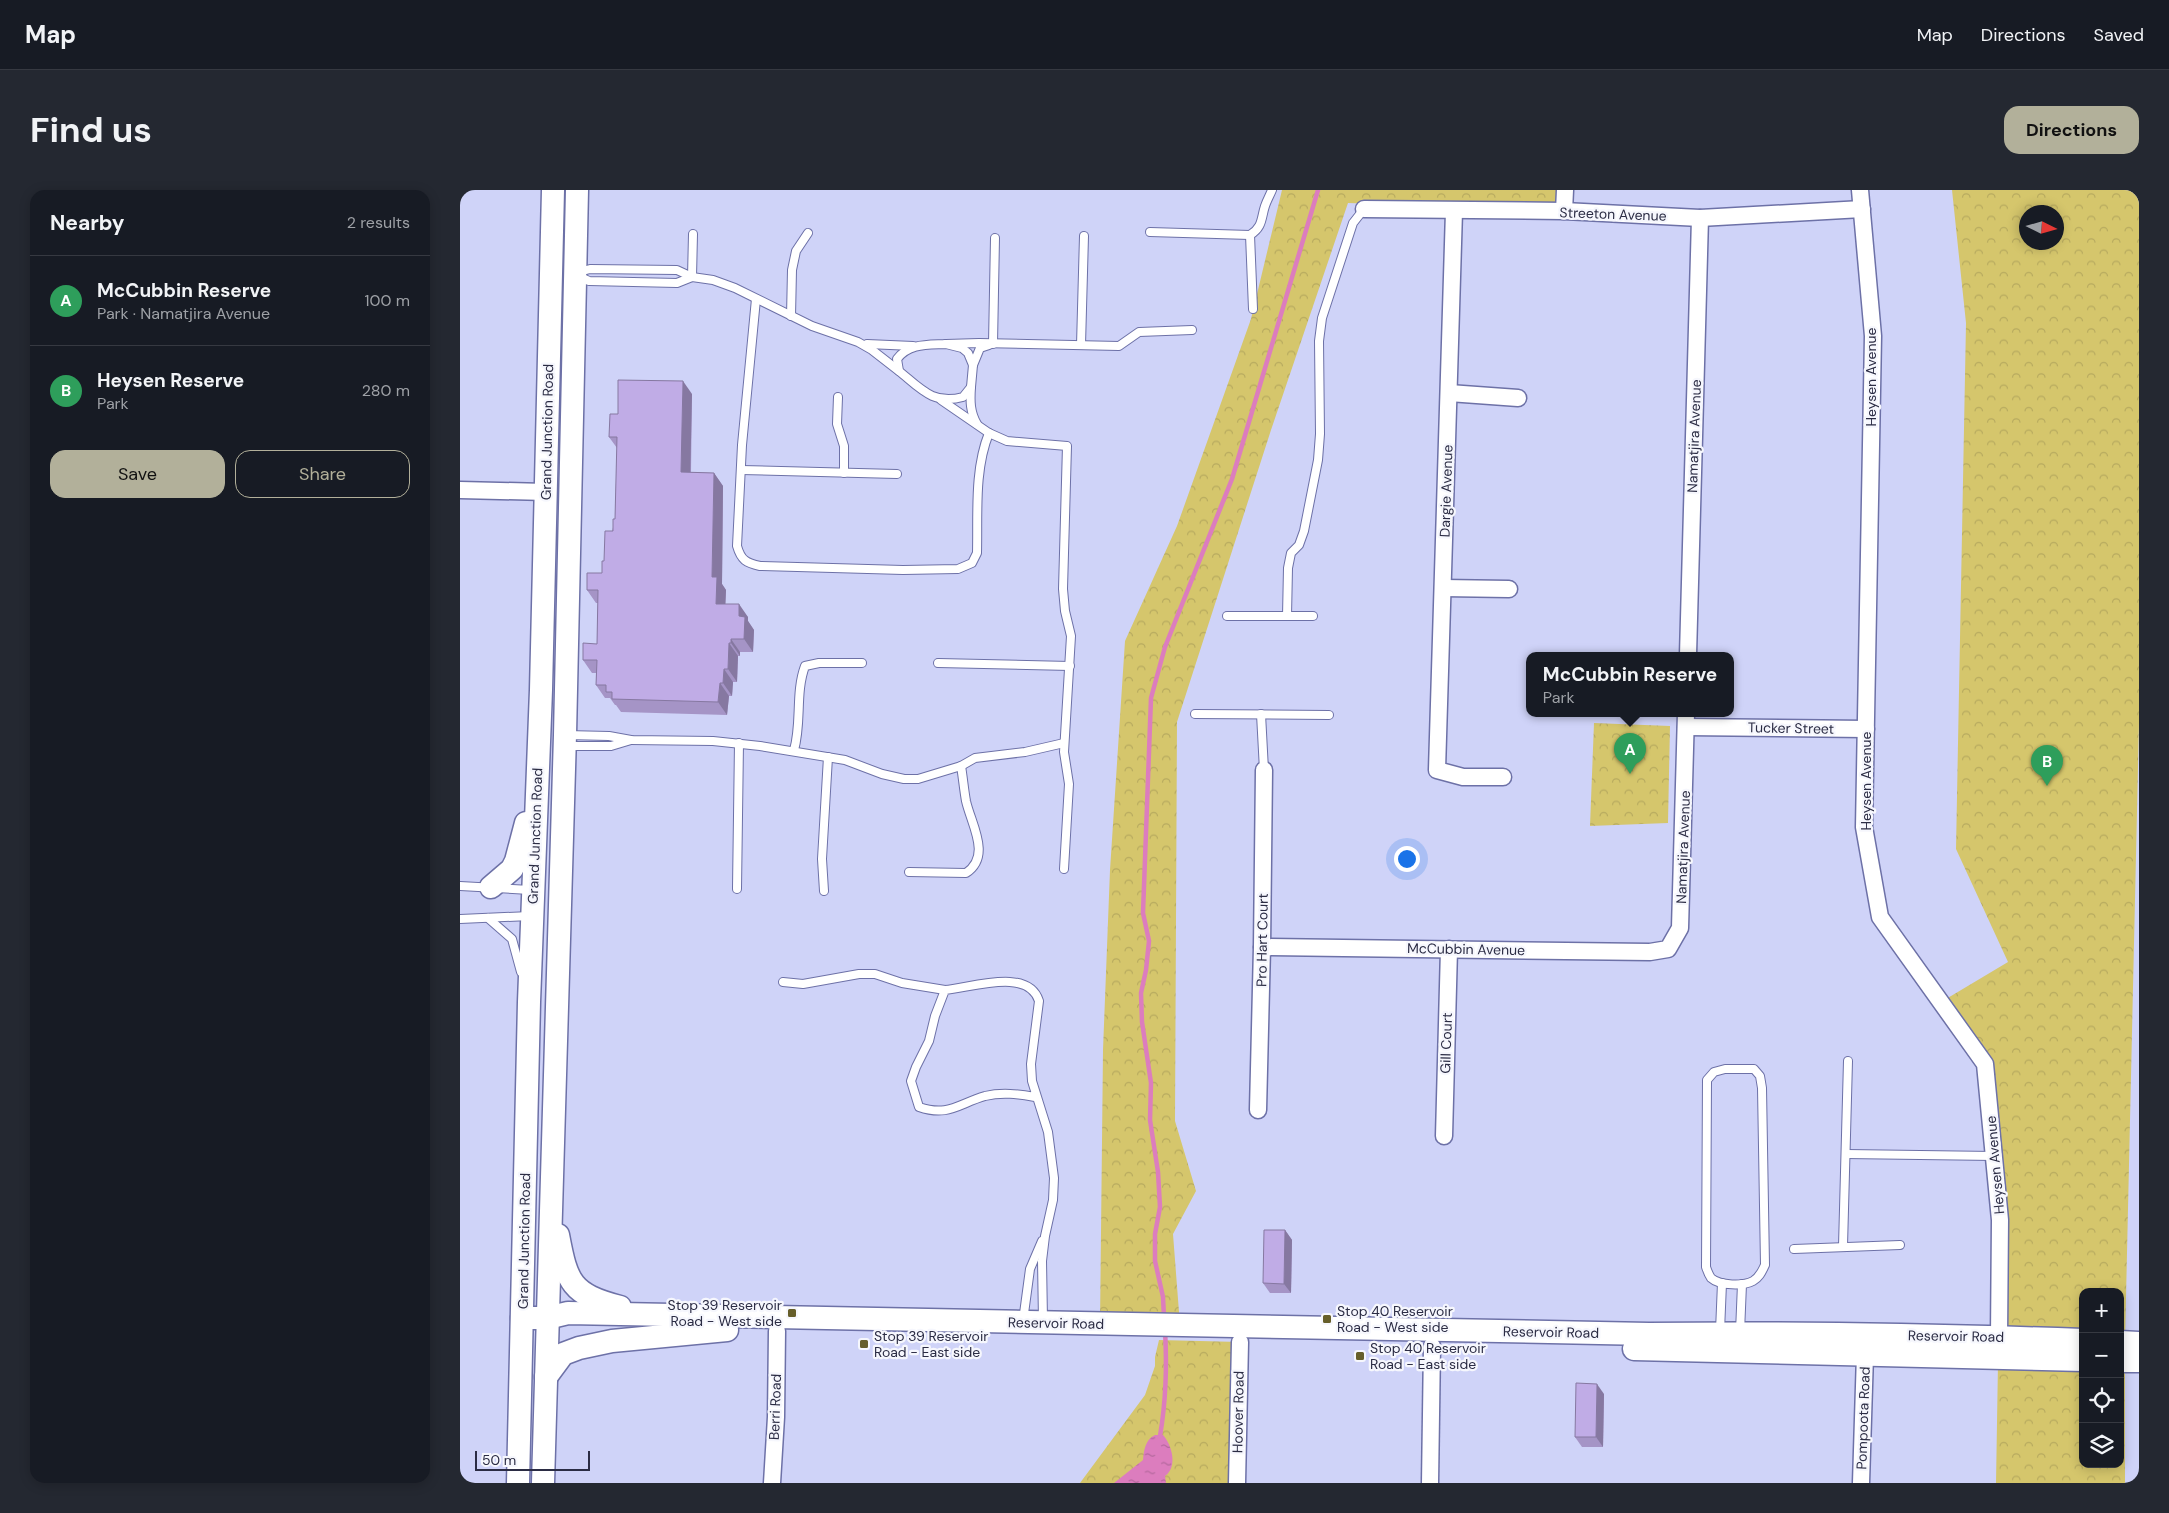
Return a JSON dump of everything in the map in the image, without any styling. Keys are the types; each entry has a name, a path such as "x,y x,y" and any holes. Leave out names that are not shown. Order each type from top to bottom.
{"main road":[{"name":"Grand Junction Road","path":"518,1483 529,1002 538,777 553,190"},
{"name":"Grand Junction Road","path":"543,1483 571,492 576,190"},
{"path":"549,368 561,290 567,278 574,274"},
{"path":"546,492 571,492"},
{"path":"491,887 506,876 516,861 538,777"},
{"path":"533,890 560,891"},
{"path":"532,916 559,916"},
{"path":"550,1194 562,1256 574,1286 579,1291 593,1298 646,1315"},
{"name":"Reservoir Road","path":"547,1318 568,1313 646,1315 778,1324 1433,1338 1998,1347 2044,1349 2079,1359"},
{"path":"522,1318 547,1318"},
{"name":"Reservoir Road","path":"547,1318 567,1326 727,1330 778,1324 1033,1323 1138,1332"},
{"path":"546,1377 563,1354 579,1348 612,1341 727,1330"},
{"name":"Reservoir Road","path":"1433,1338 1730,1333 1866,1344"},
{"name":"Reservoir Road","path":"2044,1349 2079,1341"},
{"path":"2124,1342 2139,1343"},
{"path":"2124,1361 2139,1361"}],"street":[{"path":"1564,211 1565,190"},
{"name":"Heysen Avenue","path":"1860,190 1873,336 1864,826 1880,918 1985,1064 2000,1220 1998,1347"},
{"name":"Streeton Avenue","path":"1364,209 1454,212 1564,211 1700,218 1862,209"},
{"name":"Dargie Avenue","path":"1454,212 1438,770 1463,777 1503,777"},
{"name":"Namatjira Avenue","path":"1688,652 1700,218"},
{"path":"1449,393 1518,398"},
{"path":"460,490 546,492"},
{"path":"1443,588 1509,590"},
{"name":"Namatjira Avenue","path":"1668,949 1680,928 1686,720"},
{"name":"Tucker Street","path":"1686,720 1866,729"},
{"name":"Pro Hart Court","path":"1258,1110 1264,770"},
{"name":"McCubbin Avenue","path":"1262,946 1650,952 1668,949"},
{"name":"Gill Court","path":"1444,1136 1449,949"},
{"name":"Berri Road","path":"772,1483 776,1417 778,1324"},
{"name":"Hoover Road","path":"1237,1483 1240,1334"},
{"path":"1430,1483 1433,1338"},
{"name":"Pompoota Road","path":"1861,1483 1866,1344"}],"lane":[{"path":"1252,309 1250,235 1262,223 1264,207 1272,190"},
{"path":"1287,616 1288,568 1291,554 1298,545 1304,531 1318,460 1322,318 1353,223 1364,209"},
{"path":"1150,232 1250,235"},
{"path":"791,316 792,270 796,251 808,233"},
{"path":"692,277 693,234"},
{"path":"1081,345 1084,236"},
{"path":"993,344 996,238"},
{"path":"574,274 590,269 678,270 692,277 713,280 735,288 812,326 858,342 875,345 1118,346 1139,332 1192,330"},
{"path":"574,274 589,281 628,282 677,283 692,277"},
{"path":"756,299 741,470 737,546 740,557 746,562 760,566 903,570 958,569 972,563 977,553 980,465 990,433"},
{"path":"858,342 872,350 921,390 941,400 990,433 1007,441 1067,446 1064,589 1065,611 1071,636 1064,743 1069,784 1064,869"},
{"path":"946,344 962,348 968,353 973,365"},
{"path":"978,426 973,418 970,405 973,365 980,348 993,344"},
{"path":"899,371 898,360 902,353 921,345"},
{"path":"941,400 964,396 971,388"},
{"path":"838,397 837,424 844,446 844,473"},
{"path":"741,470 897,474"},
{"path":"1227,616 1313,616"},
{"path":"794,750 798,737 800,679 805,666 862,663"},
{"path":"938,663 1070,666"},
{"path":"1195,714 1329,715"},
{"path":"1261,714 1264,770"},
{"path":"564,740 609,736 631,740 739,743 794,750 845,760 882,774 904,779 918,779 961,766 975,758 1025,752 1064,743"},
{"path":"737,889 739,743"},
{"path":"824,891 822,859 828,757"},
{"path":"909,872 966,873 973,868 977,861 977,836 966,801 961,766"},
{"path":"460,886 533,890"},
{"path":"460,919 532,916"},
{"path":"488,918 512,939 516,948 529,1002"},
{"path":"783,982 803,984 859,974 875,974 902,983 945,990 983,983 1023,983 1030,987 1037,995 1039,1001 1031,1064 1035,1096 1048,1132 1054,1178 1053,1200 1042,1261 1042,1307 1033,1323"},
{"path":"945,990 935,1016 929,1041 911,1082 919,1107 944,1112 997,1094 1035,1096"},
{"path":"1843,1246 1848,1061"},
{"path":"1724,1069 1754,1069 1760,1076 1762,1088 1765,1265 1760,1275 1752,1282 1742,1284 1722,1283 1712,1278 1706,1267 1707,1080 1714,1072 1724,1069"},
{"path":"1846,1154 1994,1156"},
{"path":"1033,1323 1027,1304 1030,1269 1045,1236"},
{"path":"1794,1248 1900,1245"},
{"path":"1722,1283 1730,1333"},
{"path":"1730,1333 1742,1284"}],"green space":[{"path":"1282,190 1565,190 1564,211 1348,203 1271,430 1177,722 1175,1121 1196,1191 1173,1234 1180,1325 1100,1324 1103,1050 1110,870 1125,641 1177,526 1251,319"},
{"path":"1952,190 2139,190 2139,723 2125,1342 2124,1288 2079,1288 2079,1341 1999,1337 1985,1064 1941,1002 2008,962 1956,849 1966,323"},
{"path":"1594,723 1670,726 1668,823 1590,826"},
{"path":"1159,1340 1240,1342 1237,1483 1080,1483 1145,1395 1155,1366"},
{"path":"1998,1362 2079,1365 2079,1468 2124,1468 2125,1367 2125,1483 1996,1483"}],"water":[{"path":"1155,1435 1163,1435 1171,1450 1172,1462 1169,1472 1165,1476 1166,1483 1114,1483 1143,1460 1147,1442"}],"building":[{"path":"618,380 683,381 681,472 714,473 712,577 717,577 716,604 739,604 739,616 745,617 744,639 731,639 731,643 729,643 728,669 724,669 723,683 720,683 718,702 612,699 612,692 606,692 606,685 596,685 597,660 583,660 583,643 597,644 598,590 587,590 587,573 602,573 605,531 613,531 613,519 615,519 617,437 609,437 610,414 618,414"},
{"path":"1264,1230 1285,1230 1284,1284 1263,1283"},
{"path":"1576,1383 1597,1384 1596,1437 1575,1437"}],"waterway":[{"path":"1164,1317 1163,1297 1155,1261 1155,1234 1160,1207 1158,1172 1150,1120 1151,1083 1142,1022 1141,993 1149,941 1143,913 1151,698 1165,647 1232,479 1318,190"},
{"path":"1160,1436 1166,1383 1165,1330"}],"place":[{"name":"McCubbin Reserve","path":"1630,774"},
{"name":"Heysen Reserve","path":"2047,786"},
{"name":"Stop 39 Reservoir Road - West side","path":"792,1313"},
{"name":"Stop 40 Reservoir Road - West side","path":"1327,1319"},
{"name":"Stop 39 Reservoir Road - East side","path":"864,1344"},
{"name":"Stop 40 Reservoir Road - East side","path":"1360,1356"}]}
